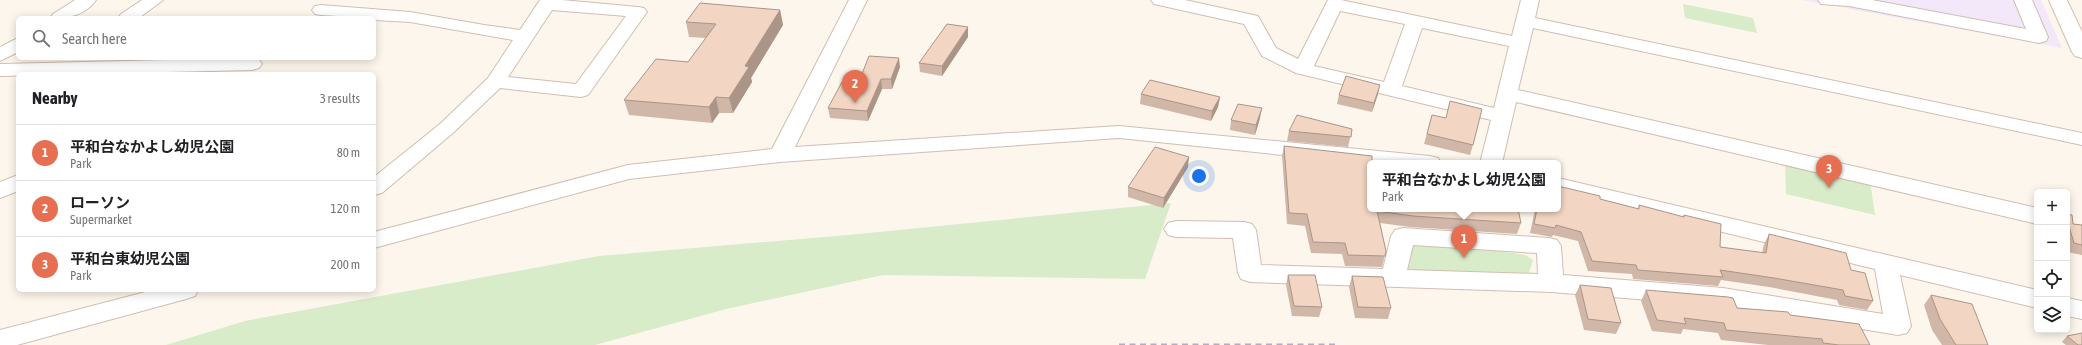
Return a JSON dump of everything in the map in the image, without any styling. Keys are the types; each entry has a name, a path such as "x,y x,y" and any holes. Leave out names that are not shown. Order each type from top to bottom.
{"street":[{"path":"62,16 87,0"},
{"path":"130,16 154,0"},
{"path":"1160,0 1251,20 1269,52 1302,69 1502,116"},
{"path":"1492,160 1530,0"},
{"path":"1827,0 1849,1 2039,36 2023,0"},
{"path":"2058,0 2082,52"},
{"path":"780,155 851,1"},
{"path":"376,186 447,128 495,82 547,2 638,12 581,91 495,82"},
{"path":"1302,69 1334,4 1520,43"},
{"path":"322,9 410,17 484,31 526,36"},
{"path":"1391,90 1415,21"},
{"path":"1525,21 2082,139"},
{"path":"0,55 16,45"},
{"path":"49,69 63,60"},
{"path":"0,70 256,61"},
{"path":"236,72 256,61"},
{"path":"1508,94 2034,215"},
{"path":"376,239 628,172 780,155 1119,132 1400,160"},
{"path":"0,191 16,183"},
{"path":"1561,186 2034,299"},
{"path":"1176,229 1244,230 1250,273 1551,282 1724,297 1898,326 1886,264"},
{"path":"1393,277 1403,236 1549,246 1551,282"},
{"path":"0,340 179,292"},
{"path":"2070,308 2082,310"}],"shaded area":[{"path":"1801,0 2041,0 2062,48"}],"green space":[{"path":"1683,4 1753,18 1757,33 1685,18"},
{"path":"1785,161 1870,181 1875,215 1786,194"},
{"path":"1171,203 1145,279 883,275 726,309 595,345 166,345 245,321 599,256 848,235"},
{"path":"1412,242 1513,253 1525,255 1533,260 1528,276 1404,274"}],"building":[{"path":"700,3 780,10 745,66 749,67 729,98 716,97 709,107 624,100 656,59 688,62 716,24 686,22"},
{"path":"947,24 968,27 942,66 919,63"},
{"path":"869,56 899,58 891,79 881,79 867,111 828,108 842,82 858,84"},
{"path":"1346,76 1380,85 1374,103 1339,95"},
{"path":"1150,80 1220,97 1212,111 1141,94"},
{"path":"1450,101 1482,109 1473,145 1427,134 1432,115 1446,118"},
{"path":"1238,104 1262,108 1256,125 1231,120"},
{"path":"1297,115 1352,129 1351,137 1289,131"},
{"path":"1284,146 1372,156 1372,160 1367,160 1367,212 1377,212 1386,251 1385,256 1348,255 1345,243 1313,242 1307,214 1289,213"},
{"path":"1155,147 1189,157 1164,198 1128,187"},
{"path":"1561,187 1600,196 1600,199 1639,209 1639,205 1684,217 1684,215 1721,224 1720,247 1766,253 1769,234 1846,253 1851,270 1865,273 1873,301 1845,296 1843,290 1720,270 1723,277 1638,270 1636,265 1592,261 1581,232 1556,225 1555,228 1534,224 1536,212 1561,212"},
{"path":"1384,212 1519,212 1521,223 1413,216"},
{"path":"2070,215 2072,215 2073,224 2082,225 2082,245 2074,243 2070,230"},
{"path":"1288,275 1315,275 1322,307 1294,306"},
{"path":"1352,276 1383,277 1391,308 1358,307"},
{"path":"1580,285 1611,288 1621,323 1588,319"},
{"path":"1646,290 1728,297 1733,298 1737,308 1788,312 1790,315 1859,324 1870,345 1839,345 1823,343 1822,339 1726,330 1724,323 1684,318 1686,324 1657,320"},
{"path":"1931,295 1972,304 1988,345 1956,345 1940,319"},
{"path":"2082,333 2082,345 2078,345 2067,336"}],"railway":[{"path":"1119,345 1338,345"}],"place":[{"name":"ローソン","path":"855,103"},
{"name":"平和台東幼児公園","path":"1829,188"},
{"name":"平和台なかよし幼児公園","path":"1464,258"}]}
